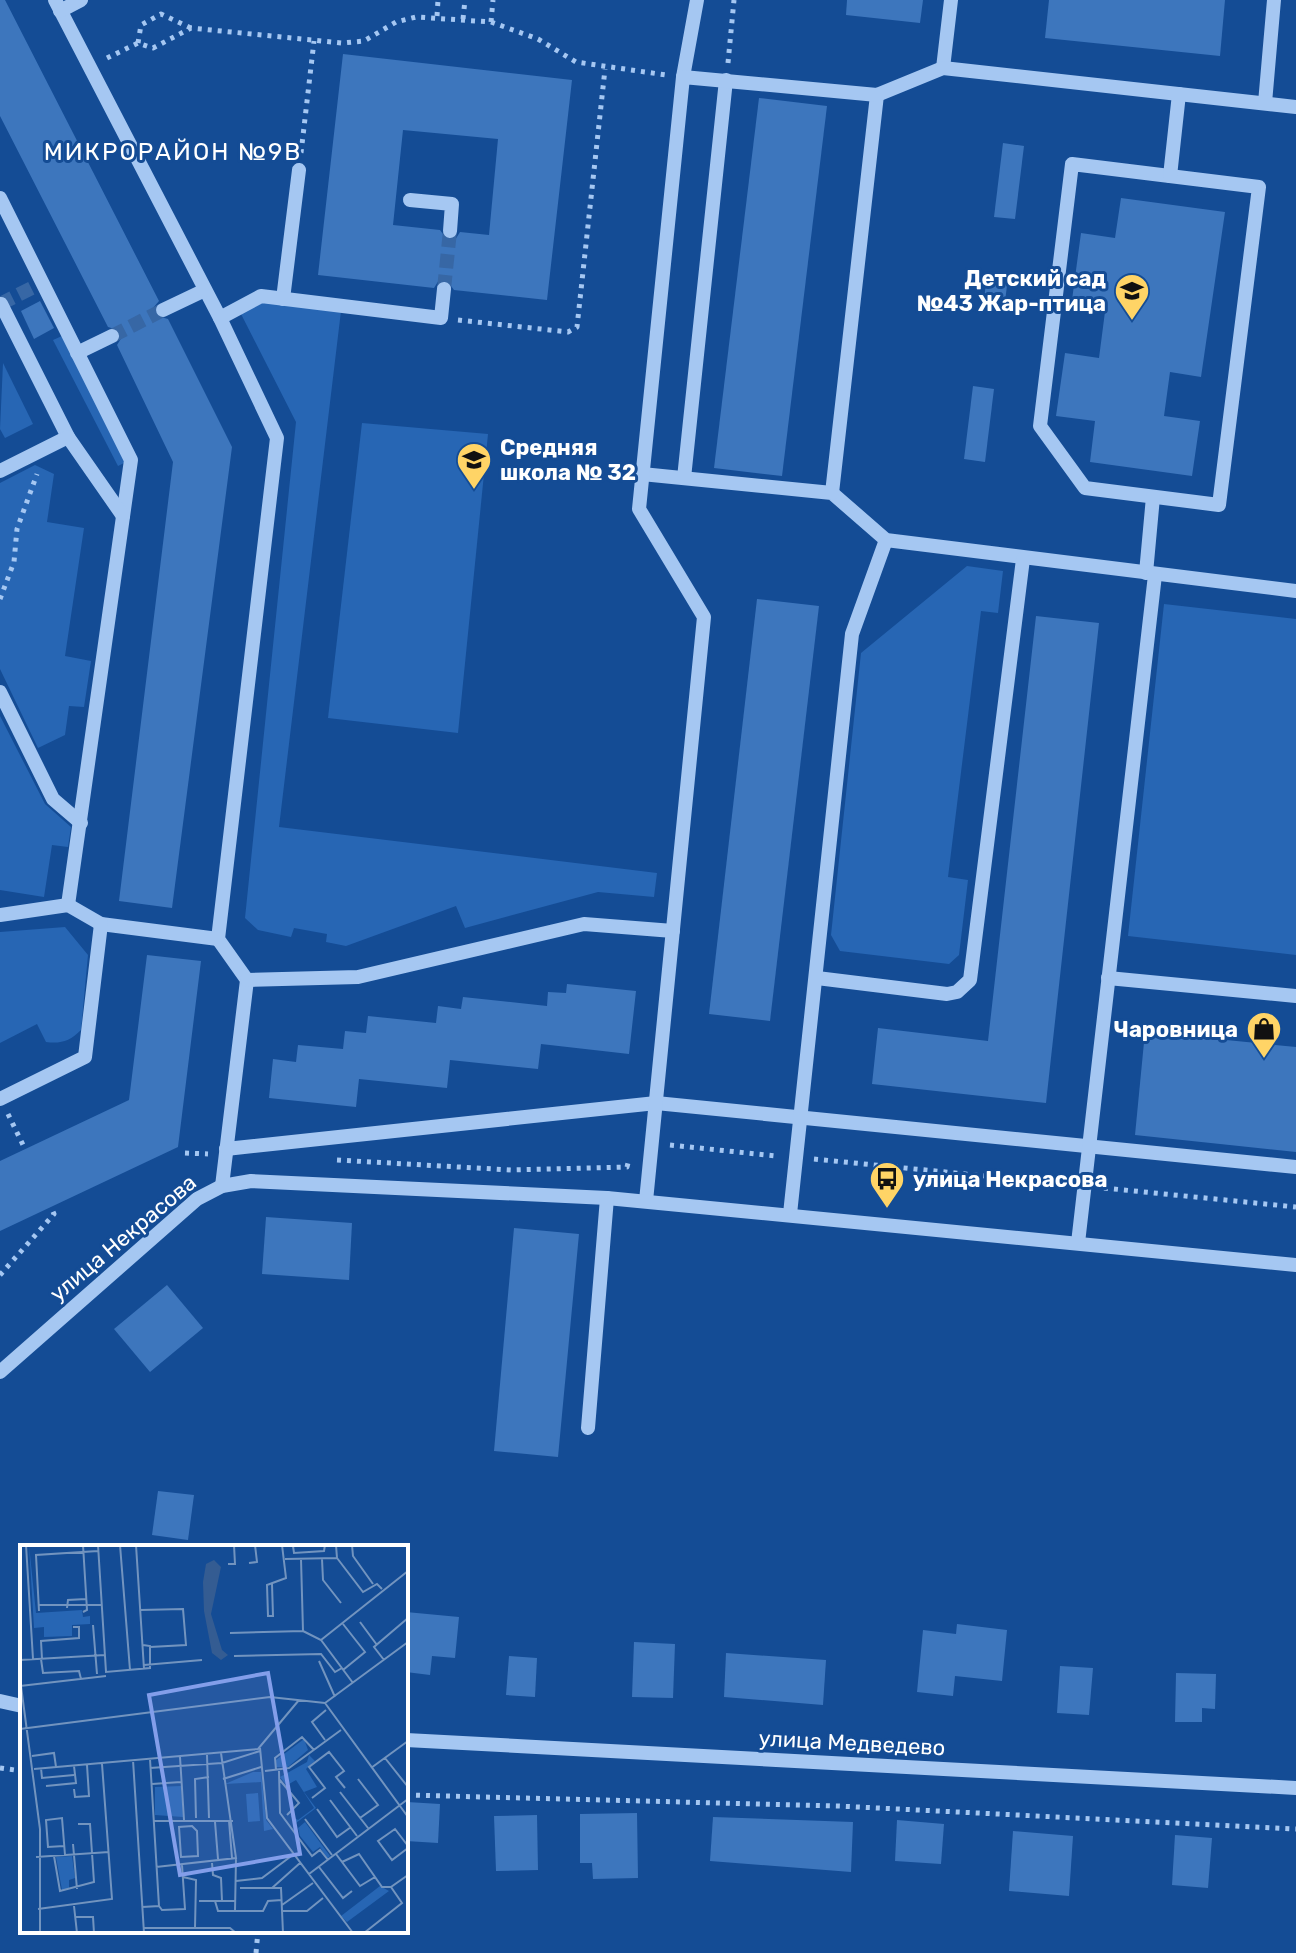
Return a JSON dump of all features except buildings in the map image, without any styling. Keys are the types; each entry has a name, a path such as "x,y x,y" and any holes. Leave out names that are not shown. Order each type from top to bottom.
{"street":[{"path":"81,0 57,5 272,421 277,454 218,939 247,980 222,1186"},
{"path":"646,1201 704,617 639,509 683,77 697,0"},
{"path":"943,68 951,0"},
{"path":"1265,103 1274,0"},
{"path":"683,77 877,95 943,68 1296,107"},
{"path":"684,478 726,80"},
{"path":"1170,176 1179,94"},
{"path":"832,493 877,95"},
{"path":"1072,164 1170,176 1259,187 1219,505 1085,488 1040,426 1072,164"},
{"path":"283,299 299,170"},
{"path":"0,198 131,460 68,905"},
{"path":"410,200 452,204 450,231"},
{"path":"220,318 261,296 441,318 444,289"},
{"path":"163,310 205,290"},
{"path":"1,304 68,437 123,516"},
{"path":"77,353 112,336"},
{"path":"0,471 68,437"},
{"path":"642,474 832,493 886,540 1296,591"},
{"path":"1078,1243 1150,574 1153,497"},
{"path":"790,1214 852,634 886,540"},
{"path":"817,978 947,994 957,992 970,980 1023,559"},
{"path":"0,692 53,799 81,823"},
{"path":"0,915 68,905 101,924 218,939"},
{"path":"0,1099 85,1057 101,924"},
{"path":"247,980 358,977 584,924 673,931"},
{"path":"1108,978 1296,996"},
{"path":"226,1152 656,1103 1296,1167"},
{"name":"улица Некрасова","path":"0,1372 197,1199 222,1186 251,1181 646,1201 1296,1265"},
{"path":"588,1428 607,1198"},
{"path":"0,1701 20,1706"},
{"name":"улица Медведево","path":"408,1740 1296,1788"}],"path":[{"path":"437,16 438,0"},
{"path":"463,19 465,0"},
{"path":"491,22 493,0"},
{"path":"726,80 734,0"},
{"path":"138,43 141,25 161,14 191,28 314,41 364,41 396,22 437,16 491,22 538,39 576,62 605,69 683,77"},
{"path":"88,67 138,43 153,48 191,28"},
{"path":"299,170 314,41"},
{"path":"441,318 568,332 577,327 605,69"},
{"path":"0,599 14,562 17,529 40,467"},
{"path":"0,1099 25,1149"},
{"path":"329,1159 511,1170 627,1167 634,1142 1296,1207"},
{"path":"185,1153 226,1152"},
{"path":"0,1275 54,1214 51,1207"},
{"path":"0,1768 20,1771"},
{"path":"408,1795 838,1806 1296,1829"},
{"path":"256,1953 258,1933"}],"shaded area":[{"path":"263,300 341,311 279,827 657,873 654,897 598,892 465,928 456,906 346,946 326,942 327,934 294,928 291,937 258,930 245,918 296,422 240,312"},
{"path":"62,336 126,462 118,466 53,340"},
{"path":"3,363 33,424 5,438 0,429"},
{"path":"362,423 488,434 458,733 328,718"},
{"path":"35,465 54,474 47,522 84,528 65,656 91,661 84,707 69,706 65,735 38,748 0,669 0,483"},
{"path":"967,566 1003,571 998,613 981,611 948,877 968,880 959,955 949,964 840,951 831,935 861,653"},
{"path":"1164,604 1296,619 1296,955 1128,936"},
{"path":"0,716 45,804 71,827 68,847 52,845 44,897 0,890"},
{"path":"65,927 88,955 81,1030 65,1041 46,1042 37,1024 0,1043 0,932"}],"tunnel":[{"path":"444,289 450,231"},
{"path":"0,304 42,283"},
{"path":"112,336 163,310"}],"place":[{"name":"Детский сад №43 Жар-птица","path":"1132,322"},
{"name":"Средняя школа № 32","path":"474,491"},
{"name":"Чаровница","path":"1264,1060"},
{"name":"улица Некрасова","path":"887,1210"}],"district":[{"name":"МИКРОРАЙОН №9В","path":"173,152"}]}
